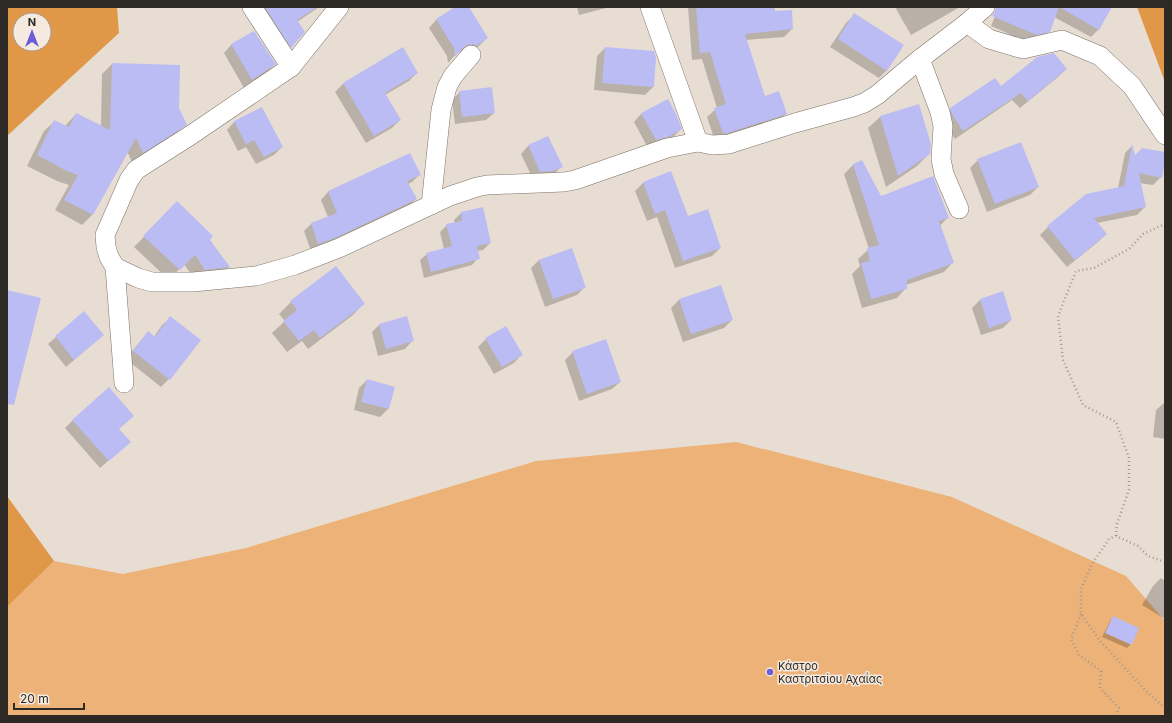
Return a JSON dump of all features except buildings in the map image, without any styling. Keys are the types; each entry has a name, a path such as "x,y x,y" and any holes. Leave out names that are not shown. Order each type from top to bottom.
{"street":[{"path":"252,7 291,67"},
{"path":"124,383 115,267 108,252 105,235 129,180 136,170 191,135 291,67 338,7"},
{"path":"650,7 698,142"},
{"path":"115,267 138,278 152,282 193,282 256,276 295,265 339,248 450,196 477,187 564,182 575,180 667,148 698,142 712,145 729,144 795,123 853,107 877,95 985,7"},
{"path":"967,23 989,38 1023,49 1062,40 1100,56 1132,86 1165,135"},
{"path":"431,205 441,110 447,87 453,76 471,55"},
{"path":"920,59 940,112 943,126 941,159 944,174 959,209"}],"path":[{"path":"1116,536 1117,524 1129,490 1129,458 1116,422 1083,405 1063,360 1058,316 1076,271 1094,268 1129,249 1143,234 1165,224"},
{"path":"1116,716 1119,708 1100,688 1101,671 1079,655 1071,639 1081,614 1082,589 1092,564 1109,538 1116,536 1138,546 1148,556 1165,562"},
{"path":"1081,614 1101,642 1165,708"}],"shaded area":[{"path":"7,7 117,7 119,33 7,136"},
{"path":"1137,7 1165,7 1165,82"},
{"path":"736,442 952,497 1126,576 1165,621 1165,716 7,716 7,607 54,561 123,574 246,548 536,461"},
{"path":"7,496 54,561 7,607"}],"place":[{"name":"Κάστρο Καστριτσίου Αχαΐας","path":"770,672"}]}
